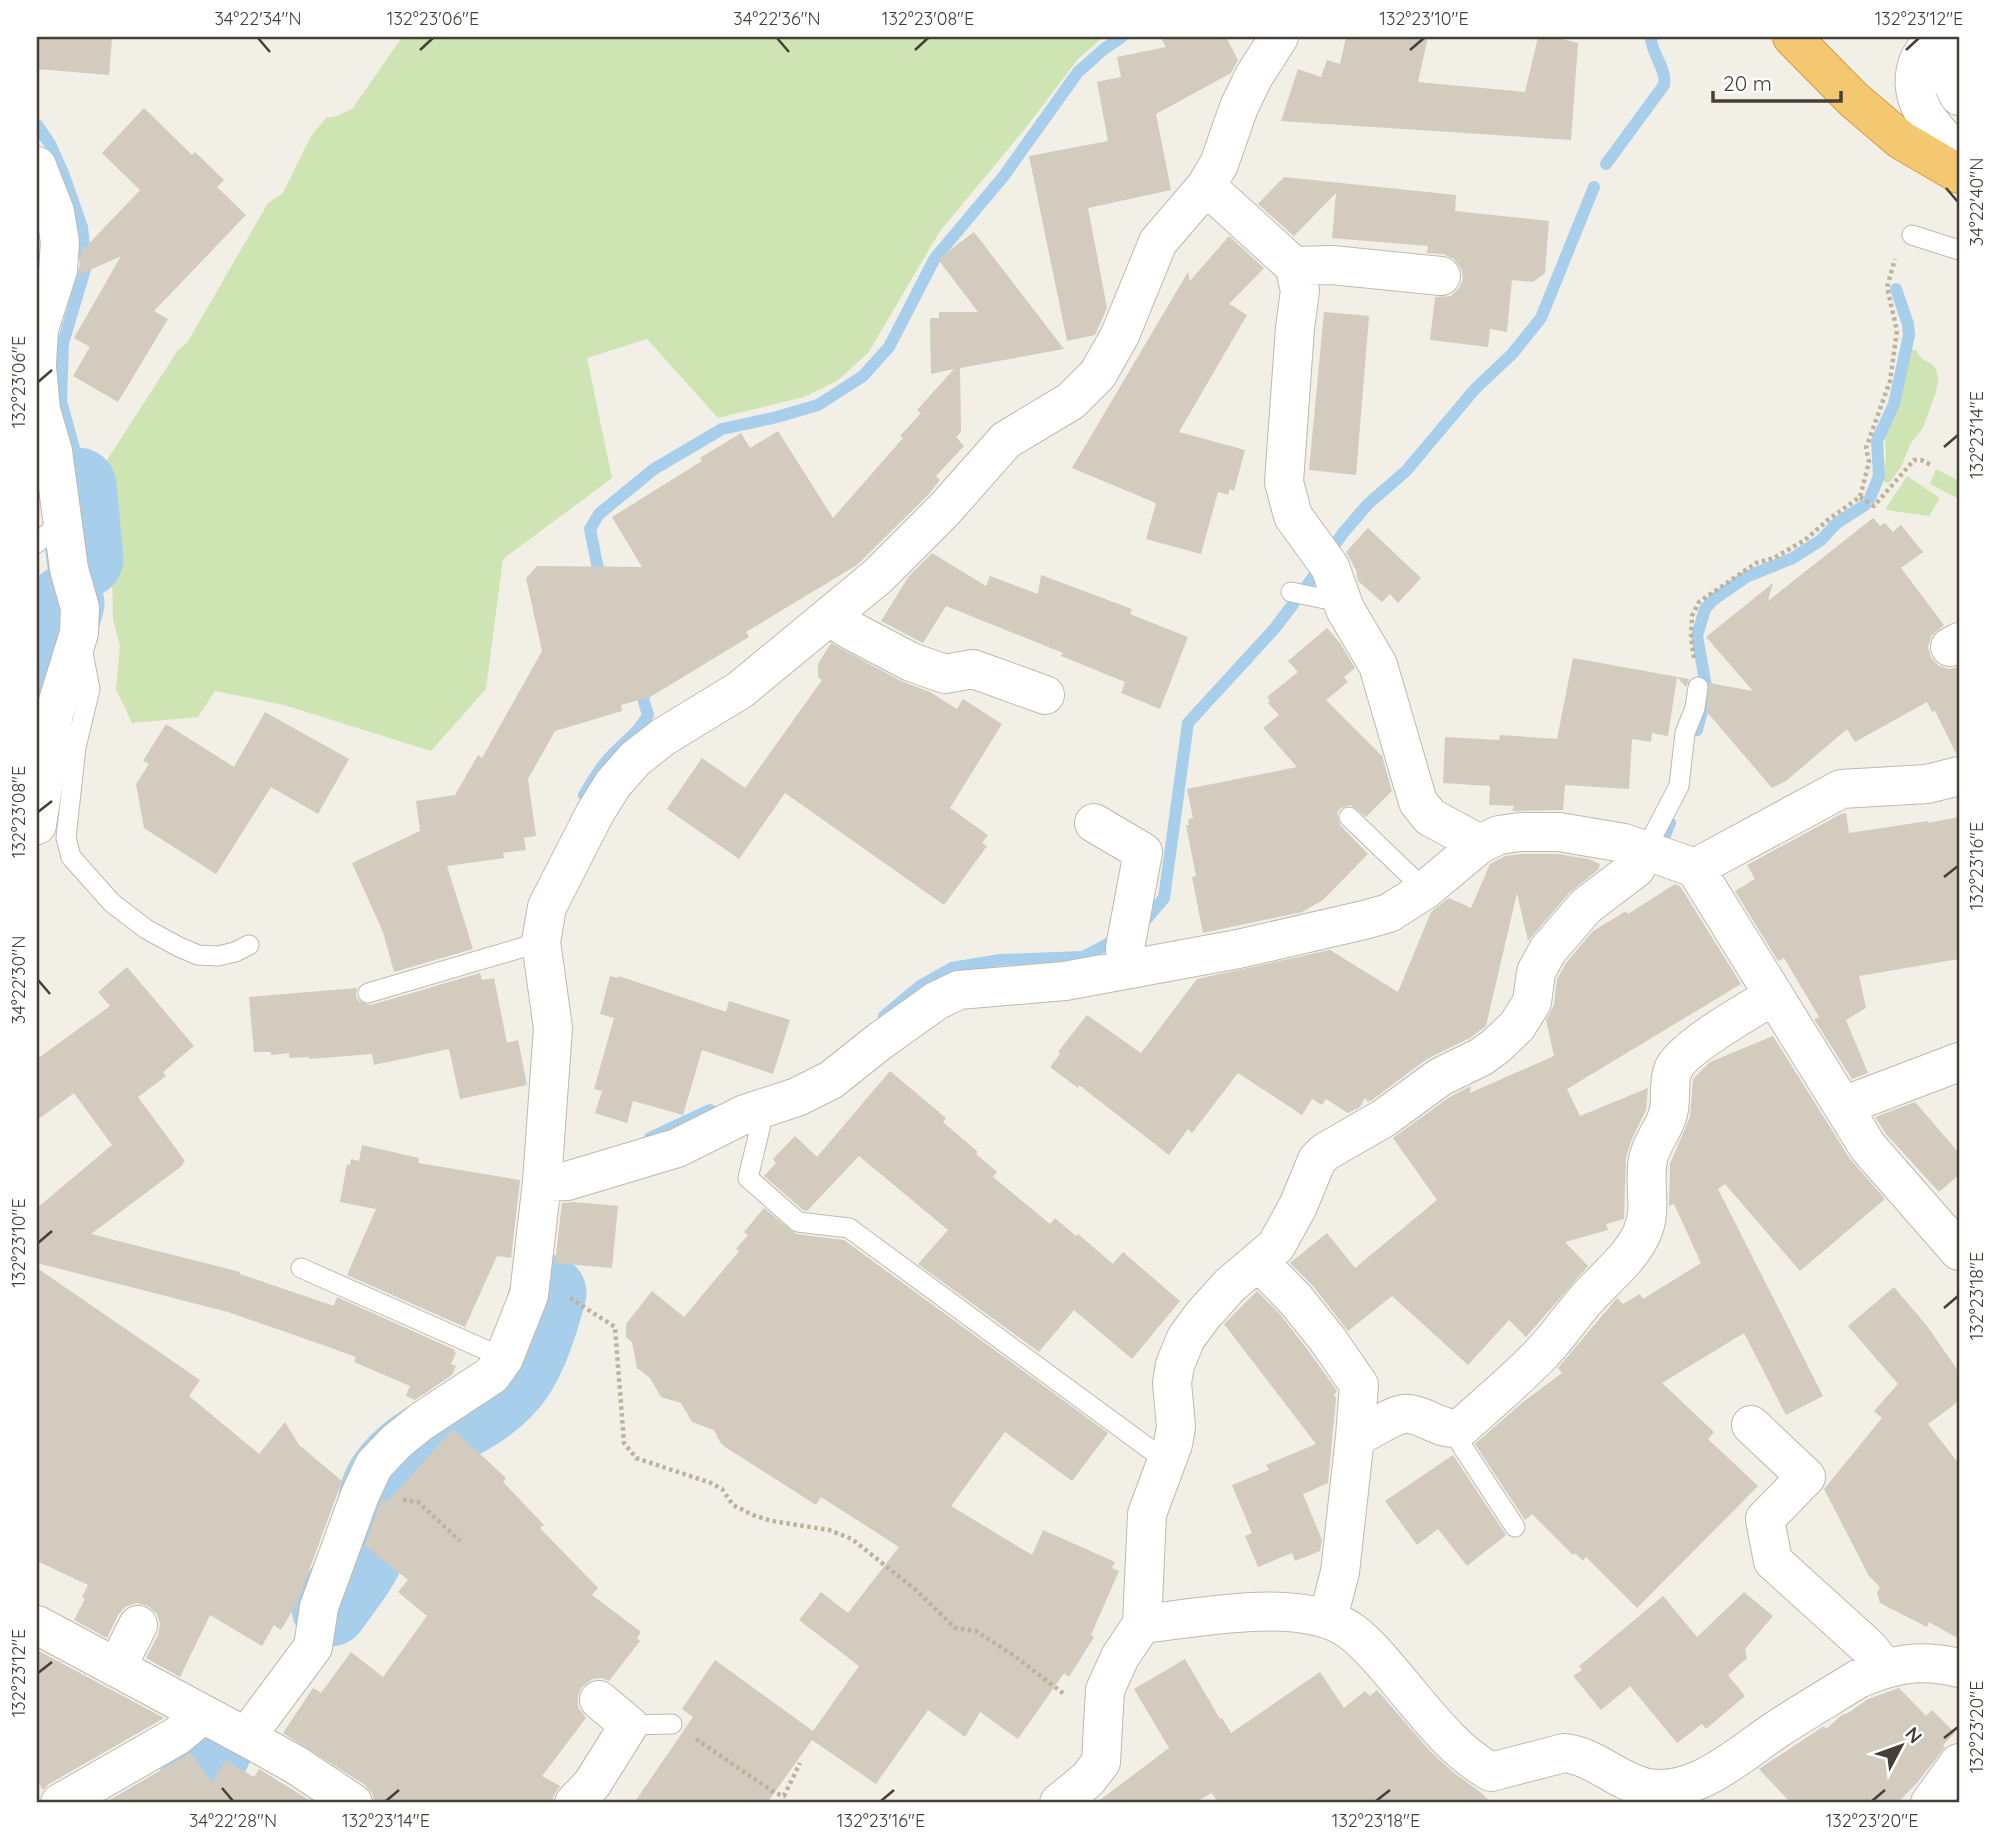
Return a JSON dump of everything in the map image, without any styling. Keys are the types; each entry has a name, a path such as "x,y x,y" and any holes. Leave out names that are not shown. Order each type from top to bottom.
{"highway":[{"path":"1792,37 1853,99 1901,141 1959,174"}],"street":[{"path":"246,1737 313,1647 319,1607 360,1495 374,1465 397,1441 422,1421 492,1375 504,1358 529,1295 542,1182 553,1028 541,942 547,907 594,813 613,784 635,759 663,737 740,690 829,617 878,576 944,510 1006,440 1071,401 1098,374 1120,335 1158,243 1206,186 1219,164 1239,107 1254,76 1279,37"},
{"path":"1934,37 1918,63 1913,86 1921,111 1959,154"},
{"path":"1940,37 1945,69 1959,96"},
{"path":"37,166 55,212 60,242 58,270 39,329 37,365 41,410 53,451 49,532 69,569 80,608 79,633 54,714 37,825"},
{"path":"1206,186 1294,266 1300,290 1284,482 1293,516 1330,567 1341,597 1378,665 1418,802 1430,817 1480,844"},
{"path":"1294,266 1332,265 1441,276"},
{"path":"829,617 911,662 945,674 973,669 1045,695"},
{"path":"1695,868 1841,789 1927,784 1959,776"},
{"path":"1094,823 1143,852 1125,959"},
{"path":"542,1182 567,1181 677,1148 759,1109 797,1097 831,1080 948,993 970,987 1065,981 1125,959 1238,949 1364,920 1389,913 1425,890 1480,844 1499,835 1559,832 1624,843 1695,868 1868,1147 1959,1251"},
{"path":"1059,1803 1088,1779 1101,1762 1104,1748 1102,1714 1105,1690 1120,1657 1142,1624 1147,1514 1176,1427 1172,1383 1175,1365 1186,1338 1203,1314 1230,1285 1276,1246 1288,1227 1317,1160 1325,1152 1384,1118 1440,1077 1481,1057 1517,1026 1532,1002 1536,972 1548,950 1586,906 1636,868 1646,849"},
{"path":"1355,1437 1372,1431 1398,1415 1409,1413 1454,1429 1462,1427 1541,1355 1642,1234 1647,1212 1647,1162 1652,1143 1669,1110 1670,1081 1674,1068 1682,1056 1774,995"},
{"path":"1843,1106 1959,1062"},
{"path":"1258,1261 1304,1310 1359,1385 1340,1572 1328,1618"},
{"path":"1751,1425 1806,1476 1765,1519 1773,1561 1869,1648 1885,1669"},
{"path":"1142,1624 1264,1611 1290,1611 1328,1618 1352,1632 1452,1745 1473,1762 1491,1788 1564,1753 1588,1759 1629,1783 1650,1788 1672,1787 1693,1781 1738,1757 1858,1679 1912,1662 1959,1668"},
{"path":"117,1667 138,1625"},
{"path":"37,1626 296,1765 353,1803"},
{"path":"574,1803 592,1784 629,1725 599,1700"},
{"path":"60,1803 177,1736 202,1715"},
{"path":"1930,1803 1959,1763"}],"lane":[{"path":"1912,235 1959,250"},
{"path":"1291,592 1325,599 1341,597"},
{"path":"79,633 90,689 76,747 66,838 71,857 111,903 146,929 179,947 198,955 218,956 249,946"},
{"path":"1646,849 1679,786 1685,733 1695,708 1698,687"},
{"path":"1349,817 1425,890"},
{"path":"368,993 541,942"},
{"path":"759,1109 761,1124 748,1178 798,1222 849,1228 1166,1461"},
{"path":"301,1268 504,1358"},
{"path":"1454,1429 1462,1446 1515,1527"},
{"path":"629,1725 672,1724"}],"path":[{"path":"1698,687 1691,638 1692,616 1699,602 1756,563 1774,558 1805,540 1860,497 1869,462 1866,448 1889,381 1897,331 1887,287 1893,262 1912,235"},
{"path":"1860,497 1874,506 1914,460 1921,460 1933,466"},
{"path":"531,1284 558,1289 615,1327 624,1443 636,1458 711,1483 722,1489 733,1505 753,1516 829,1530 852,1539 917,1591 955,1628 976,1631 1016,1657 1080,1707 1102,1714"},
{"path":"397,1499 418,1502 460,1541"},
{"path":"672,1724 732,1761 775,1793 784,1796 800,1763"}],"green space":[{"path":"402,37 1103,37 1078,59 1024,130 940,231 868,353 837,381 804,397 718,418 647,339 587,358 612,478 503,559 486,689 431,751 284,705 215,691 198,717 132,723 116,689 120,646 113,620 112,561 100,537 96,477 178,350 187,343 268,203 283,193 311,136 326,118 353,108"},
{"path":"1911,350 1916,350 1922,359 1932,364 1936,370 1936,392 1923,428 1911,443 1901,467 1889,483 1883,481 1885,432 1895,413"},
{"path":"1936,469 1959,481 1959,499 1930,484"},
{"path":"1907,476 1940,498 1929,516 1887,510"}],"building":[{"path":"37,37 112,39 109,75 37,69"},
{"path":"1160,37 1226,37 1238,60 1231,73 1156,114 1171,190 1088,208 1107,308 1095,335 1067,341 1029,156 1108,141 1097,82 1121,77 1117,57 1166,47"},
{"path":"1346,37 1428,37 1418,82 1525,92 1538,37 1554,37 1578,43 1571,140 1281,121 1298,69 1321,77 1327,60 1340,64"},
{"path":"144,108 192,155 195,152 224,180 217,187 246,215 154,311 168,319 118,402 73,376 90,347 74,338 121,256 79,275 81,252 140,190 102,153"},
{"path":"1284,177 1456,195 1455,211 1549,221 1545,273 1533,282 1512,280 1507,332 1490,329 1488,347 1430,340 1435,297 1451,296 1463,279 1461,268 1454,259 1443,254 1427,253 1428,246 1332,238 1336,193 1294,236 1258,204"},
{"path":"974,232 1064,349 960,368 961,432 956,437 964,446 936,476 940,480 928,495 857,565 746,632 749,637 650,697 621,705 622,711 555,731 528,779 536,836 524,838 526,850 503,853 504,858 447,866 473,949 394,972 383,932 352,863 420,831 416,801 455,795 478,755 482,758 542,651 526,578 537,566 642,567 612,517 702,461 700,458 741,433 750,448 778,431 833,518 903,438 900,436 921,413 917,410 954,369 931,374 930,318 939,318 939,312 978,312 938,259"},
{"path":"1229,236 1264,268 1229,304 1247,315 1179,432 1245,450 1234,491 1230,489 1228,495 1218,492 1201,554 1146,539 1156,503 1072,468 1188,272 1190,281"},
{"path":"1324,312 1369,316 1356,475 1309,470"},
{"path":"1873,518 1880,526 1885,523 1893,532 1901,525 1923,552 1901,568 1944,625 1931,636 1928,647 1931,658 1939,666 1949,669 1959,667 1959,755 1935,711 1932,712 1927,702 1855,742 1847,729 1786,781 1772,788 1707,712 1709,683 1753,691 1706,637 1773,583 1768,601"},
{"path":"1368,528 1421,578 1398,603 1390,594 1382,602 1358,581 1356,570 1346,552"},
{"path":"932,553 986,586 990,576 1038,594 1041,575 1132,609 1130,614 1188,637 1160,709 1121,693 1125,682 1061,656 1063,653 946,606 923,643 881,621 909,576"},
{"path":"1327,628 1355,668 1344,677 1348,682 1326,700 1382,756 1392,791 1366,817 1351,805 1341,808 1337,813 1340,825 1368,854 1323,900 1302,912 1203,933 1192,877 1196,876 1186,825 1189,825 1188,819 1193,818 1187,789 1297,767 1263,728 1279,715 1268,703 1270,701 1267,697 1298,672 1288,661"},
{"path":"831,643 901,681 930,692 957,709 963,699 1002,724 950,808 988,835 982,843 987,846 944,905 785,793 739,859 667,809 702,758 745,788 822,680 818,677 818,664"},
{"path":"1573,658 1689,679 1686,687 1677,677 1668,736 1652,733 1651,742 1632,739 1629,789 1565,785 1563,810 1512,811 1514,806 1489,805 1490,786 1443,783 1445,737 1499,740 1500,735 1557,739"},
{"path":"265,712 349,759 318,814 271,787 216,874 144,828 136,784 149,764 143,761 166,724 234,767"},
{"path":"1846,813 1849,833 1959,817 1959,959 1859,976 1866,1008 1846,1020 1868,1073 1852,1079 1814,1019 1819,1017 1784,958 1778,961 1735,891 1755,879 1747,865"},
{"path":"1557,854 1589,859 1600,864 1598,870 1570,892 1528,941 1517,893 1486,1026 1470,1038 1427,1059 1372,1100 1368,1102 1365,1098 1360,1107 1348,1113 1326,1099 1322,1105 1312,1099 1302,1115 1238,1073 1192,1133 1188,1129 1169,1155 1079,1085 1078,1088 1050,1067 1060,1054 1058,1052 1087,1015 1141,1053 1197,979 1330,950 1398,992 1431,912 1449,898 1471,908 1490,864 1505,856"},
{"path":"1675,884 1680,886 1741,984 1567,1089 1580,1116 1648,1088 1646,1110 1626,1157 1624,1219 1606,1224 1608,1230 1565,1242 1588,1266 1526,1337 1509,1320 1468,1365 1392,1296 1348,1331 1313,1286 1290,1263 1327,1233 1355,1268 1437,1200 1393,1138 1451,1096 1471,1086 1470,1093 1554,1056 1546,1020 1554,1005 1557,979 1566,963 1593,931 1626,911 1628,914"},
{"path":"127,967 194,1046 163,1072 166,1076 138,1097 185,1161 91,1234 240,1272 334,1306 337,1297 455,1350 451,1364 456,1366 452,1375 415,1400 406,1396 410,1386 354,1362 356,1357 323,1345 228,1312 37,1263 37,1208 112,1145 74,1093 37,1120 37,1059 110,1006 98,992"},
{"path":"480,973 482,980 494,978 507,1043 518,1040 527,1085 460,1099 449,1049 374,1065 372,1054 309,1059 289,1058 289,1053 271,1055 271,1052 254,1052 249,997 357,988 356,996 359,1001 371,1005"},
{"path":"610,976 619,976 726,1012 729,1001 790,1020 773,1074 702,1050 683,1115 633,1101 627,1123 595,1113 602,1091 594,1089 614,1018 600,1014"},
{"path":"1773,1036 1850,1159 1885,1199 1800,1271 1725,1184 1718,1189 1823,1396 1786,1415 1744,1333 1662,1383 1714,1432 1708,1439 1758,1486 1637,1608 1586,1557 1583,1561 1575,1553 1573,1555 1532,1514 1525,1520 1475,1444 1523,1402 1562,1373 1558,1368 1617,1298 1623,1304 1640,1294 1643,1299 1701,1263 1674,1204 1669,1206 1670,1164 1690,1117 1693,1079 1710,1062"},
{"path":"890,1071 946,1118 943,1122 997,1172 993,1177 1050,1224 1055,1218 1113,1264 1123,1252 1180,1301 1132,1359 1074,1310 1039,1352 918,1264 948,1230 859,1156 807,1211 764,1176 776,1163 773,1159 795,1136 817,1157"},
{"path":"1915,1102 1959,1153 1959,1175 1939,1192 1886,1134 1875,1117"},
{"path":"362,1145 419,1158 418,1163 520,1180 511,1258 497,1256 465,1327 347,1275 376,1209 340,1202 347,1164 350,1165 351,1159 359,1161"},
{"path":"562,1203 618,1206 612,1268 555,1263"},
{"path":"764,1208 796,1234 844,1240 1108,1433 1072,1481 1005,1432 951,1506 1032,1555 1043,1530 1115,1562 1112,1568 1119,1571 1091,1635 1094,1637 1069,1677 1064,1673 1018,1739 980,1712 965,1737 928,1710 876,1784 812,1740 767,1803 634,1803 693,1717 682,1709 715,1660 813,1731 859,1666 799,1620 821,1592 848,1613 899,1547 821,1497 816,1505 725,1447 714,1430 692,1422 681,1403 661,1397 650,1378 637,1368 632,1342 626,1337 626,1324 652,1291 684,1317 739,1251 736,1249 748,1235 744,1232"},
{"path":"37,1268 200,1380 189,1396 259,1454 285,1422 299,1445 342,1481 297,1603 281,1630 274,1625 262,1646 210,1615 180,1677 146,1658 158,1635 160,1624 157,1614 148,1606 137,1603 125,1607 107,1638 74,1620 85,1599 82,1597 88,1585 37,1561"},
{"path":"1894,1287 1927,1326 1959,1372 1959,1401 1928,1424 1959,1464 1959,1639 1929,1622 1927,1627 1880,1603 1877,1593 1880,1587 1869,1576 1824,1489 1882,1418 1874,1411 1898,1384 1848,1326"},
{"path":"1257,1291 1280,1314 1337,1391 1334,1395 1336,1398 1328,1483 1303,1494 1322,1540 1320,1551 1295,1561 1292,1553 1258,1567 1245,1536 1252,1533 1232,1485 1269,1470 1266,1465 1316,1444 1224,1324"},
{"path":"453,1429 506,1478 503,1482 544,1525 540,1528 598,1588 592,1595 641,1632 637,1638 640,1641 609,1681 602,1678 592,1679 582,1687 578,1696 578,1707 586,1718 542,1776 560,1786 553,1797 553,1803 375,1803 372,1793 365,1785 283,1733 313,1688 321,1693 351,1652 383,1677 427,1616 398,1592 408,1580 365,1546 382,1499 387,1502"},
{"path":"1453,1455 1506,1535 1467,1566 1438,1529 1417,1545 1385,1501"},
{"path":"1744,1592 1773,1616 1745,1649 1747,1658 1728,1675 1745,1696 1706,1729 1702,1724 1677,1743 1630,1686 1601,1710 1573,1676 1582,1670 1579,1666 1663,1596 1697,1637"},
{"path":"37,1650 164,1718 43,1790 37,1780"},
{"path":"1185,1659 1231,1733 1320,1672 1344,1708 1365,1691 1370,1696 1377,1690 1430,1751 1492,1803 1218,1803 1212,1793 1194,1803 1096,1803 1169,1748 1134,1689"},
{"path":"1899,1688 1926,1716 1932,1710 1955,1733 1943,1745 1945,1747 1917,1783 1897,1803 1791,1803 1759,1769 1824,1726 1826,1729 1868,1699"},
{"path":"191,1753 212,1783 225,1760 254,1777 259,1769 314,1803 104,1803"}],"waterway":[{"path":"603,582 590,529 599,514 654,469 722,429 818,405 863,376 889,347 935,258 1003,177 1078,72 1122,37"},
{"path":"1606,164 1664,85 1663,73 1651,37"},
{"path":"37,125 50,144 63,173 82,227 86,266 63,343 61,401 77,459 78,486"},
{"path":"1331,550 1368,504 1406,471 1475,389 1512,354 1541,318 1594,187"},
{"path":"1870,498 1879,476 1877,441 1894,404 1909,335 1896,289"},
{"path":"78,486 85,559"},
{"path":"1697,730 1706,686 1697,636 1705,609 1713,600 1746,577 1793,558 1821,540 1837,523 1865,505"},
{"path":"1306,587 1318,570"},
{"path":"37,708 66,603"},
{"path":"1142,924 1164,898 1188,723 1275,628 1294,603"},
{"path":"584,795 605,763 645,721 648,715 639,685"},
{"path":"1663,840 1670,823"},
{"path":"884,1016 920,986 952,968 1000,960 1083,957 1121,937"},
{"path":"650,1138 710,1110"},
{"path":"330,1608 357,1570 370,1545 376,1502 385,1478 412,1450 479,1410 508,1385 527,1354 548,1293"},
{"path":"187,1803 214,1748"}]}
